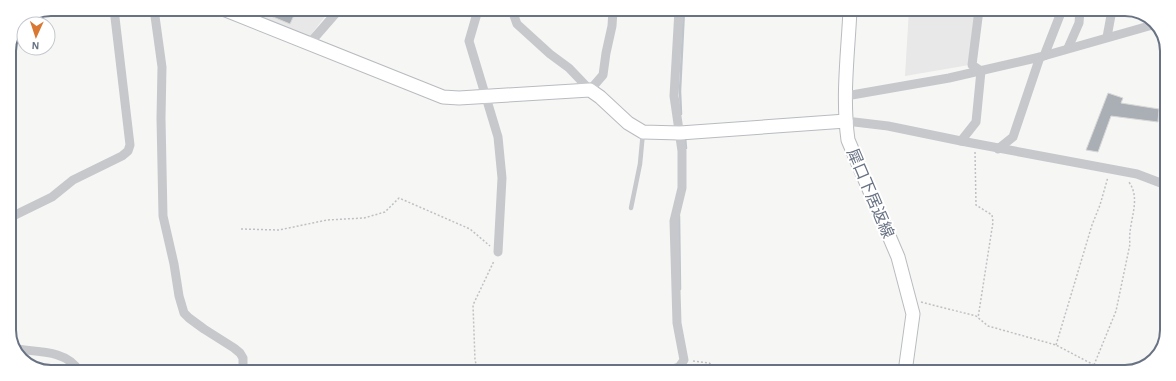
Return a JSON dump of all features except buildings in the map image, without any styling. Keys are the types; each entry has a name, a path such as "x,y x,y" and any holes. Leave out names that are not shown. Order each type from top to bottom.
{"street":[{"path":"16,215 52,198 73,180 122,156 128,151 130,145 115,16"},
{"path":"155,16 162,67 161,118 163,216 174,264 179,296 184,313 204,329 240,353 243,358 243,365"},
{"path":"240,16 443,97 458,98 486,95 590,90 602,75 613,16"},
{"path":"309,44 333,16"},
{"path":"476,16 469,41 498,137 502,178 498,252"},
{"path":"514,16 517,24 550,54 569,68 590,90 600,97 628,123 643,132 680,133 846,121 888,126 974,144 1137,174 1160,183"},
{"path":"679,16 674,96 682,151 682,188 674,221 678,324 684,360 680,365"},
{"name":"犀口下居返線","path":"850,16 846,96 848,140 898,257 913,314 906,365"},
{"path":"978,16 972,65 981,70"},
{"path":"998,148 1013,137 1042,56 1059,16"},
{"path":"1068,48 1079,23 1080,16"},
{"path":"1107,37 1111,16"},
{"path":"846,96 949,78 1042,56 1149,26"},
{"path":"961,141 976,122 981,70"},
{"path":"23,350 66,357 73,365"}],"lane":[{"path":"631,208 640,164 643,132"}],"path":[{"path":"974,144 976,205 992,215 993,222 978,318"},
{"path":"1056,345 1092,225 1100,206 1108,177 1106,169"},
{"path":"909,299 976,316 988,326 1056,345 1094,365 1116,311 1130,244 1128,237 1135,201 1133,187 1118,171"},
{"path":"241,229 279,230 327,220 364,218 385,212 399,198 470,230 498,252 473,305 476,365"},
{"path":"684,360 708,362 713,365"}],"shaded area":[{"path":"251,16 325,16 310,36 303,38"},
{"path":"909,16 978,16 969,65 905,76"}],"waterway":[{"path":"681,114 680,91 684,16"},
{"path":"685,137 686,148"},
{"path":"679,216 680,289"}]}
